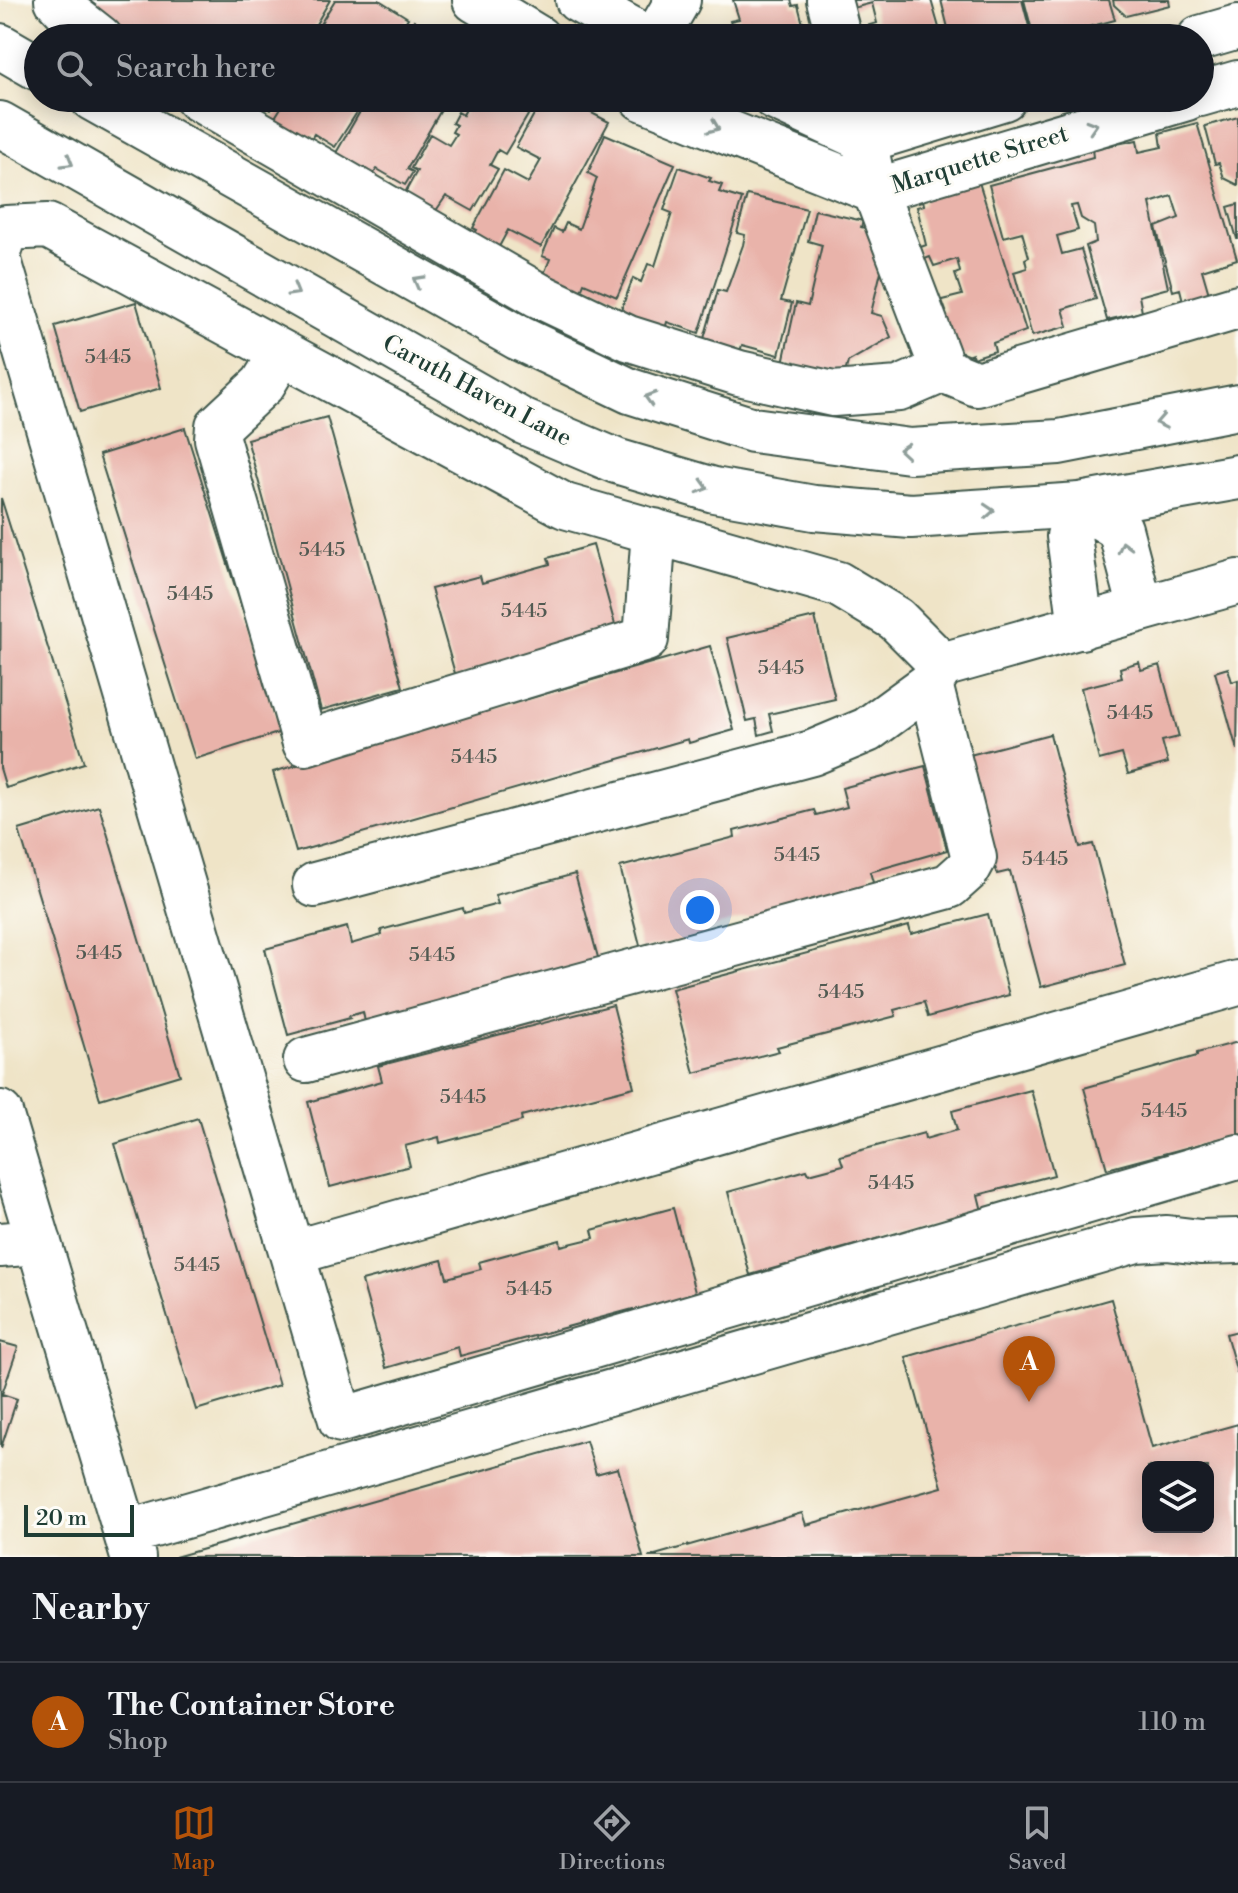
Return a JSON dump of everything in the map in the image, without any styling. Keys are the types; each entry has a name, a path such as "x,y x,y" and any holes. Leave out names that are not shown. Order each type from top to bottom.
{"main road":[{"path":"57,0 82,24"},
{"path":"475,0 515,24"},
{"path":"578,0 622,24"},
{"path":"664,24 678,0"},
{"path":"829,0 835,24"},
{"path":"1214,34 1238,27"},
{"path":"0,46 24,60"},
{"path":"1214,90 1238,83"},
{"path":"117,112 519,338 630,391 753,430 910,451 1059,442 1238,407"},
{"path":"221,112 538,295 628,338 739,373 833,394 899,389 943,370 977,384 1238,307"},
{"name":"Marquette Street","path":"677,112 875,191 1140,112"},
{"path":"805,112 866,140 958,112"},
{"path":"859,112 875,191 943,370"},
{"name":"Caruth Haven Lane","path":"0,124 524,422 616,461 714,490 814,508 911,516 1080,505 1238,477"},
{"path":"0,250 6,228 48,226 565,506 838,584 896,619 936,674 974,858 968,869 949,886 306,1060"},
{"path":"0,264 341,1420 1238,1157"},
{"path":"282,353 263,384 218,426 217,439 305,743 646,639 654,531"},
{"path":"1059,442 1080,505 1069,536 1081,627"},
{"path":"1080,505 1120,529 1141,609"},
{"path":"315,885 812,753 867,730 936,674 1081,627 1238,582"},
{"path":"292,1253 1238,983"},
{"path":"0,1113 20,1244 129,1545 1136,1240 1238,1241"}],"building":[{"path":"89,0 330,0 316,24 117,24 87,4"},
{"path":"335,0 379,0 408,18 404,24 320,24"},
{"path":"733,0 791,0 793,6 798,5 803,24 731,24 730,21 739,19"},
{"path":"839,0 931,0 938,24 874,24 877,23 872,3 842,11"},
{"path":"941,0 1022,0 1028,24 947,24"},
{"path":"1024,0 1109,0 1115,20 1100,24 1030,24"},
{"path":"1113,0 1169,0 1170,5 1126,16"},
{"path":"278,112 357,112 335,147 314,134 305,149 269,127"},
{"path":"360,112 440,112 407,169 413,172 405,185 377,169 365,186 329,165"},
{"path":"458,112 463,115 464,112 530,112 505,154 498,150 490,165 498,169 473,211 446,196 431,218 401,200 417,171 411,168 430,134 449,145 456,134 452,132 456,125 452,123"},
{"path":"535,112 590,112 609,122 541,247 508,230 494,256 470,242 477,230 473,228 504,170 528,183 541,160 516,147"},
{"path":"1238,117 1238,185 1224,178 1219,163 1215,164 1205,126"},
{"path":"1197,123 1237,259 1202,270 1209,294 1183,301 1180,289 1173,291 1156,227 1179,218 1172,196 1150,203 1168,288 1139,296 1142,312 1107,320 1086,246 1096,242 1094,226 1081,218 1077,205 1071,206 1078,230 1057,236 1062,254 1081,249 1096,299 1063,309 1068,326 1032,336 1014,272 1027,268 1025,259 1029,257 1022,232 1003,237 989,185 1093,157 1092,149 1137,140 1139,152 1162,147 1160,133"},
{"path":"605,134 675,164 617,297 584,283 577,301 540,284 550,259 542,256 554,228 562,232 566,223 579,229 597,178 588,173"},
{"path":"679,167 711,178 709,181 722,185 719,192 742,199 699,333 667,322 664,332 620,313 633,278 641,282 648,264 655,266 672,213 664,210"},
{"path":"978,179 1026,331 993,343 995,351 973,358 972,354 964,357 962,352 958,353 935,314 946,311 942,300 962,295 955,274 960,272 957,259 934,266 930,257 922,260 918,248 926,245 917,207 924,205 923,200"},
{"path":"747,195 807,209 781,301 792,303 779,355 742,345 738,358 701,349 718,290 726,292 743,245 745,235 737,233"},
{"path":"1238,204 1238,239 1237,239 1228,207"},
{"path":"815,210 863,221 861,227 873,230 883,263 871,313 882,316 891,337 848,362 844,377 783,363 796,303 808,306 822,245 808,241"},
{"path":"136,302 161,388 80,412 55,326"},
{"path":"327,417 403,687 321,710 247,439"},
{"path":"185,428 281,732 195,759 99,455"},
{"path":"1,498 84,763 6,788 0,768"},
{"path":"593,545 617,632 456,677 431,589 480,576 482,583 550,564 548,558"},
{"path":"815,617 835,699 769,714 773,731 759,735 756,719 747,721 727,638"},
{"path":"710,646 734,730 689,743 688,739 296,852 273,772"},
{"path":"1139,662 1141,670 1160,665 1179,737 1162,741 1168,763 1128,774 1122,754 1099,760 1081,688 1122,678 1120,668"},
{"path":"1228,668 1232,682 1238,680 1237,750 1215,672"},
{"path":"1050,734 1080,847 1093,844 1125,965 1041,987 1010,871 997,874 966,756"},
{"path":"925,766 947,850 870,872 874,886 704,929 706,935 641,949 620,867 735,837 734,831 814,810 816,815 847,807 842,788"},
{"path":"99,806 180,1075 100,1099 19,830"},
{"path":"575,874 599,961 365,1022 363,1012 288,1035 265,949 347,927 351,944 382,935 381,930 463,908 464,913 498,904 495,895"},
{"path":"988,914 1009,995 928,1017 924,1002 894,1010 896,1016 777,1047 779,1051 694,1073 672,989 909,926 911,934"},
{"path":"613,1005 634,1087 521,1116 522,1121 440,1143 439,1137 405,1146 410,1166 330,1187 308,1102 382,1081 378,1066"},
{"path":"1238,1042 1238,1134 1107,1169 1084,1088"},
{"path":"1031,1090 1054,1175 978,1195 982,1211 814,1256 815,1261 750,1275 728,1192 807,1170 809,1174 843,1165 840,1156 924,1133 925,1139 957,1130 952,1111"},
{"path":"198,1118 279,1385 196,1410 115,1144"},
{"path":"673,1208 696,1296 634,1312 633,1309 460,1356 458,1347 386,1368 362,1281 442,1260 447,1278 481,1269 479,1262 560,1240 561,1246 594,1238 592,1230"},
{"path":"1111,1299 1152,1448 1238,1424 1238,1557 648,1557 802,1513 806,1525 942,1487 906,1357"},
{"path":"1238,1331 1238,1373 1237,1373 1226,1334"},
{"path":"0,1342 18,1347 2,1394 17,1399 1,1448"},
{"path":"586,1441 596,1474 618,1468 643,1557 175,1557"}],"place":[{"name":"The Container Store","path":"1029,1402"}]}
